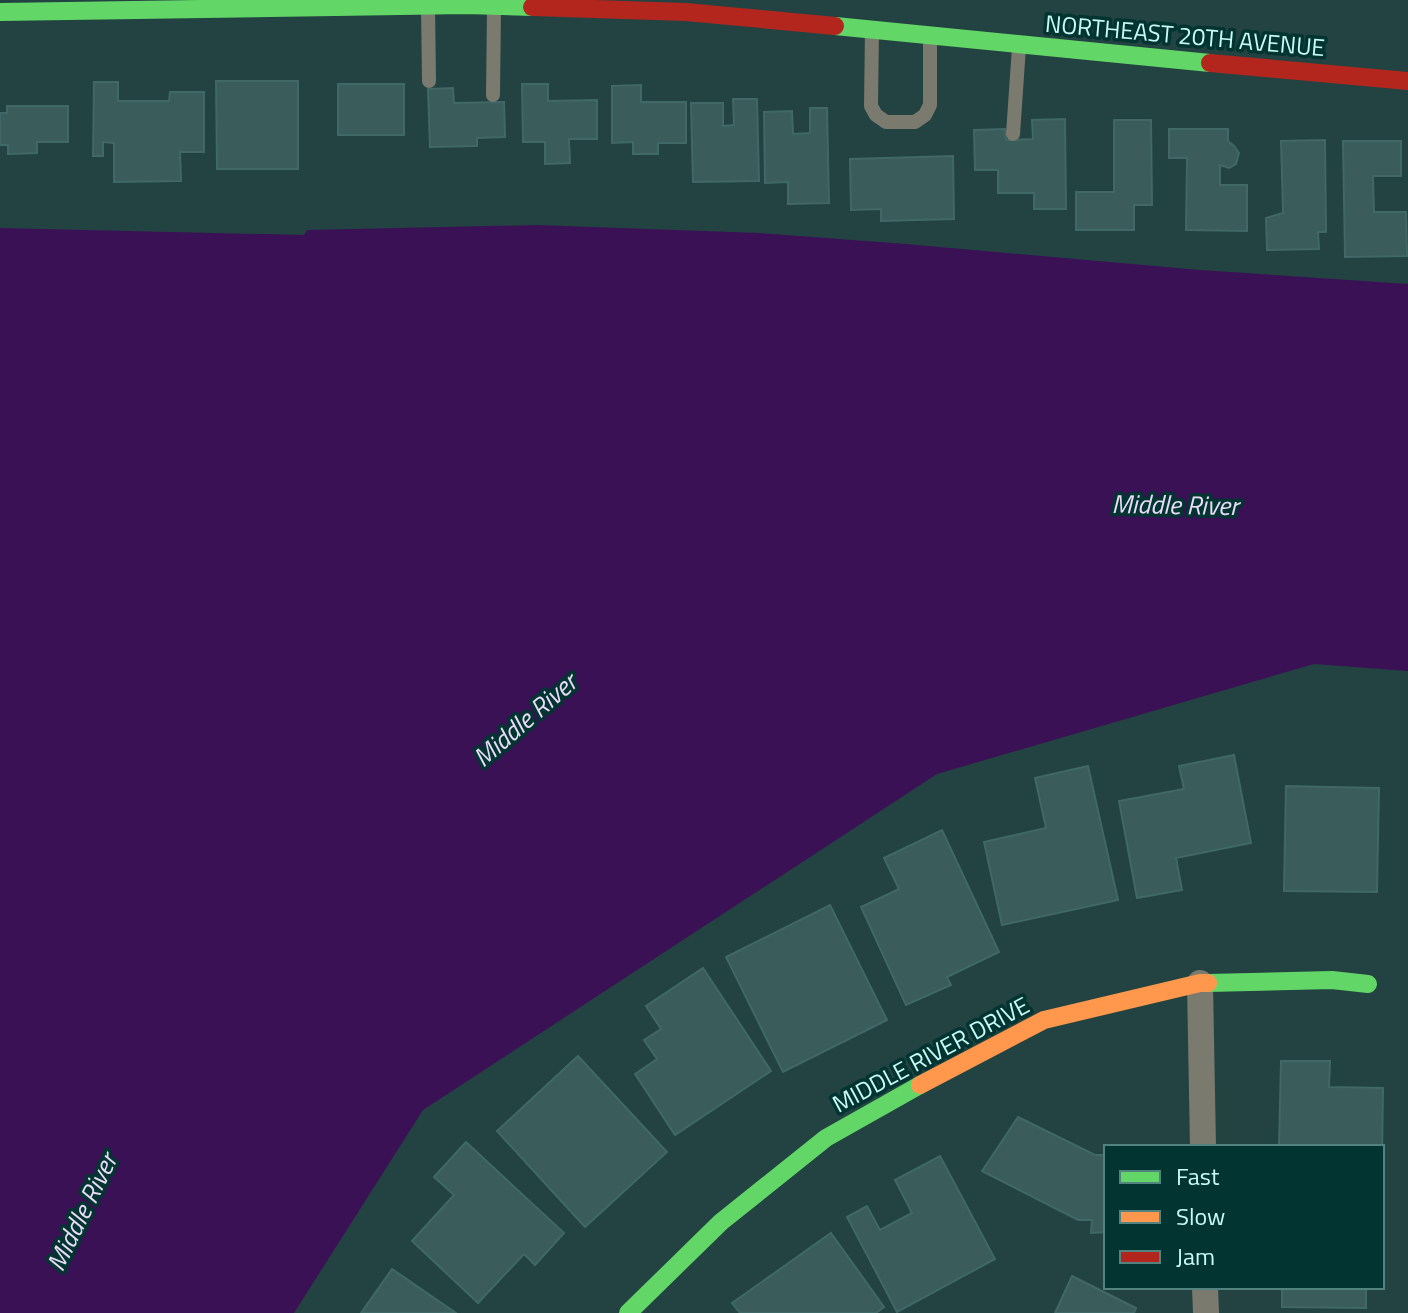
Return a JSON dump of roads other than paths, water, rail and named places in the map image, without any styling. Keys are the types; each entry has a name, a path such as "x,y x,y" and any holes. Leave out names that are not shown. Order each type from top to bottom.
{"street":[{"name":"NORTHEAST 20TH AVENUE","path":"0,12 465,2 686,12 783,22 829,12 872,29 930,36 1408,81"},
{"name":"MIDDLE RIVER DRIVE","path":"628,1313 721,1222 826,1138 952,1067 1044,1020 1200,983 1332,980 1368,984"},
{"path":"1200,983 1203,1145"},
{"path":"1205,1289 1206,1313"}],"lane":[{"path":"428,5 429,81"},
{"path":"493,95 494,5"},
{"path":"872,29 871,106 876,115 886,122 915,122 925,115 930,105 930,36"},
{"path":"1013,134 1019,45"}],"water":[{"name":"Middle River","path":"537,225 759,233 1408,284 1408,671 1314,664 937,774 423,1110 294,1313 0,1313 0,228 304,235 307,230"}]}
